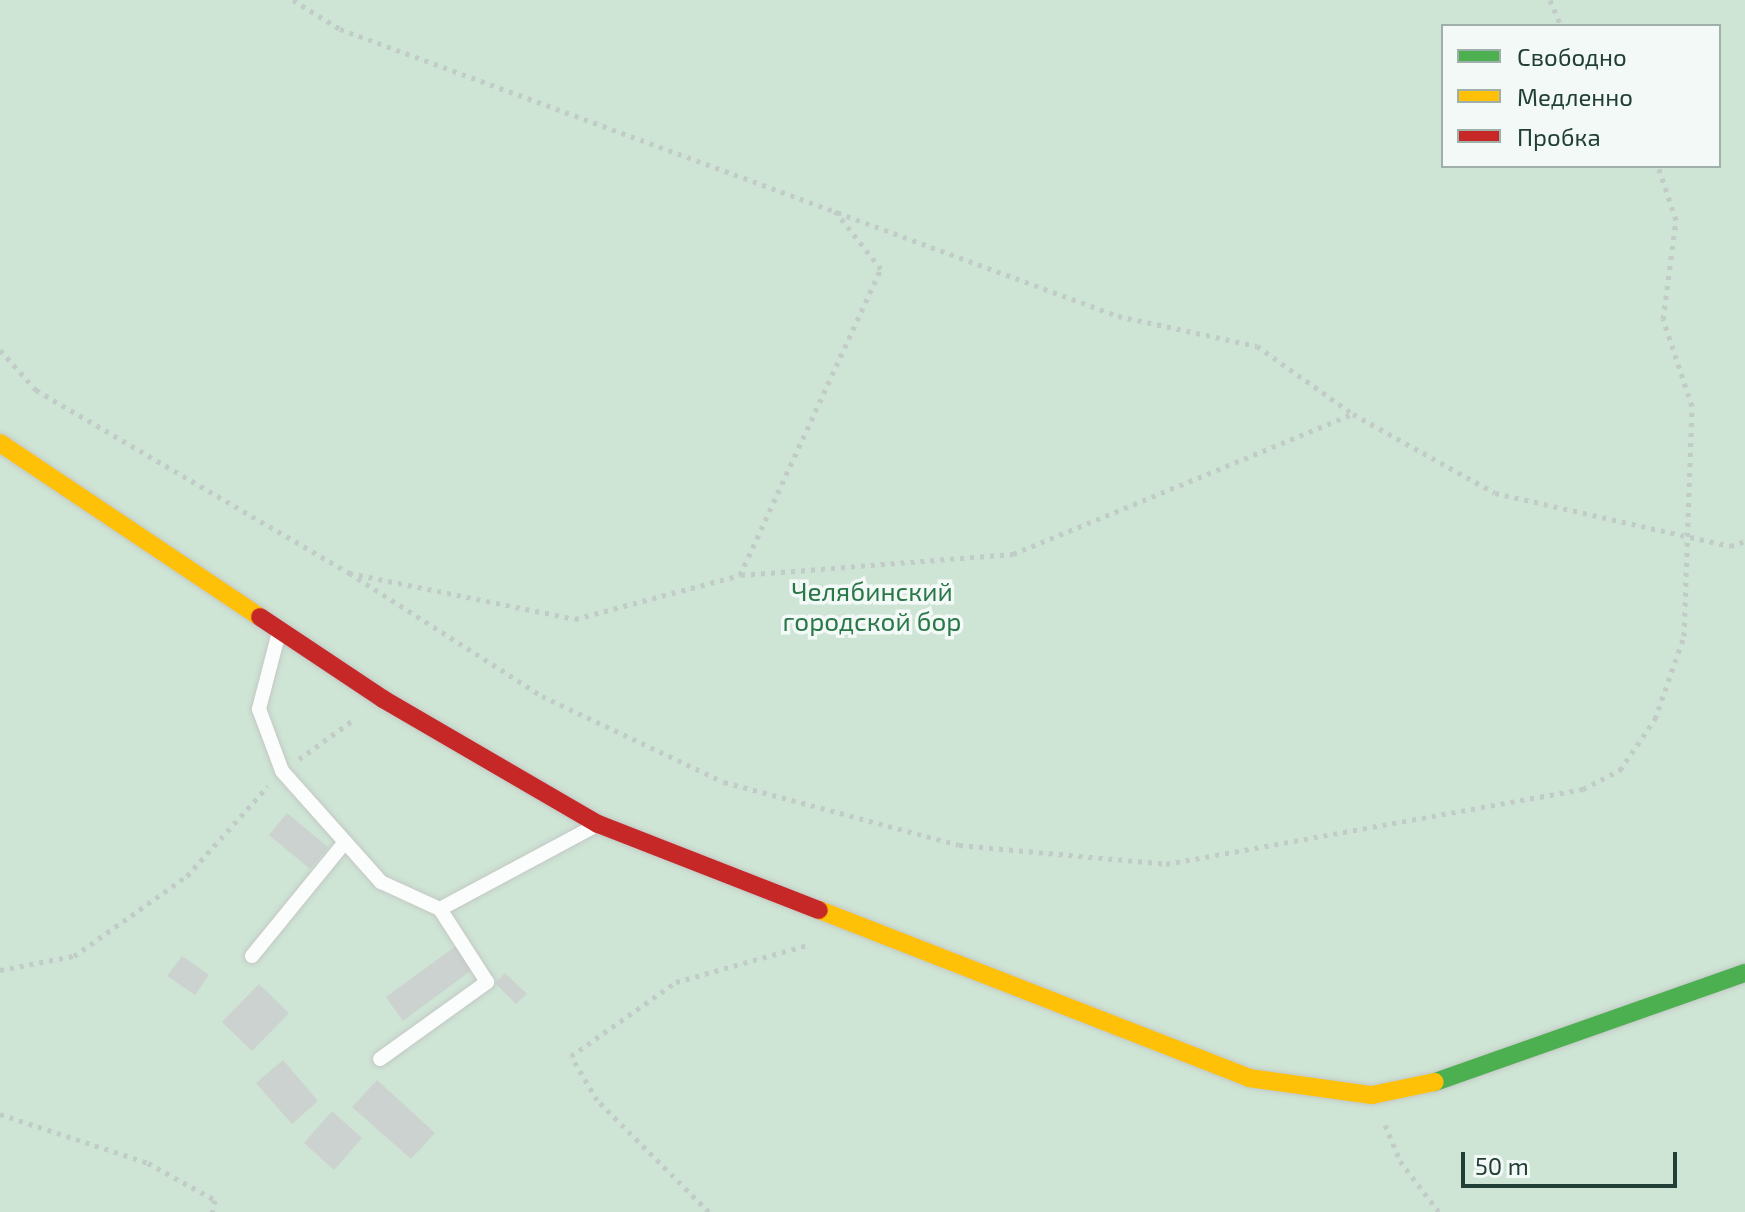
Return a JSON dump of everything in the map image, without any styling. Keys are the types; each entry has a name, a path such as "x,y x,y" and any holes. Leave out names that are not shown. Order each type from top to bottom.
{"street":[{"path":"0,443 281,625 383,699 598,824 1249,1078 1372,1095 1412,1090 1745,973"}],"lane":[{"path":"281,625 259,709 282,771 381,882 440,909 487,982 380,1059"},
{"path":"440,909 598,824"},
{"path":"252,956 345,842"}],"path":[{"path":"293,0 340,29 830,204 1118,316 1257,346 1353,414 1495,493 1730,546 1745,541"},
{"path":"1550,0 1560,24"},
{"path":"0,350 36,390 349,573 542,696 724,782 959,845 1166,864 1520,803 1583,789 1620,770 1655,719 1684,636 1692,538 1692,406 1663,319 1676,220 1659,168"},
{"path":"740,575 881,269 830,204"},
{"path":"349,573 575,619 740,575 1013,554 1353,414"},
{"path":"0,970 74,956 187,876 282,771 383,699"},
{"path":"709,1212 597,1100 571,1056 676,982 821,943"},
{"path":"1372,1095 1400,1161 1439,1212"},
{"path":"0,1114 148,1163 215,1200 212,1212"}],"green space":[{"name":"Челябинский городской бор","path":"0,0 1745,0 1745,1212 0,1212"}],"building":[{"path":"287,813 328,847 310,869 269,835"},
{"path":"456,946 473,969 403,1021 386,997"},
{"path":"182,956 209,975 195,995 167,976"},
{"path":"505,973 527,994 516,1004 495,983"},
{"path":"259,984 289,1013 252,1051 222,1022"},
{"path":"283,1060 318,1101 292,1124 256,1083"},
{"path":"377,1080 435,1133 411,1159 352,1107"},
{"path":"332,1111 362,1138 334,1170 304,1143"}],"traffic: fast":[{"path":"1435,1082 1745,973"}],"traffic: slow":[{"path":"0,443 260,617"},
{"path":"819,910 1249,1078 1372,1095 1435,1082"}],"traffic: jam":[{"path":"260,617 383,699 598,824 819,910"}]}
